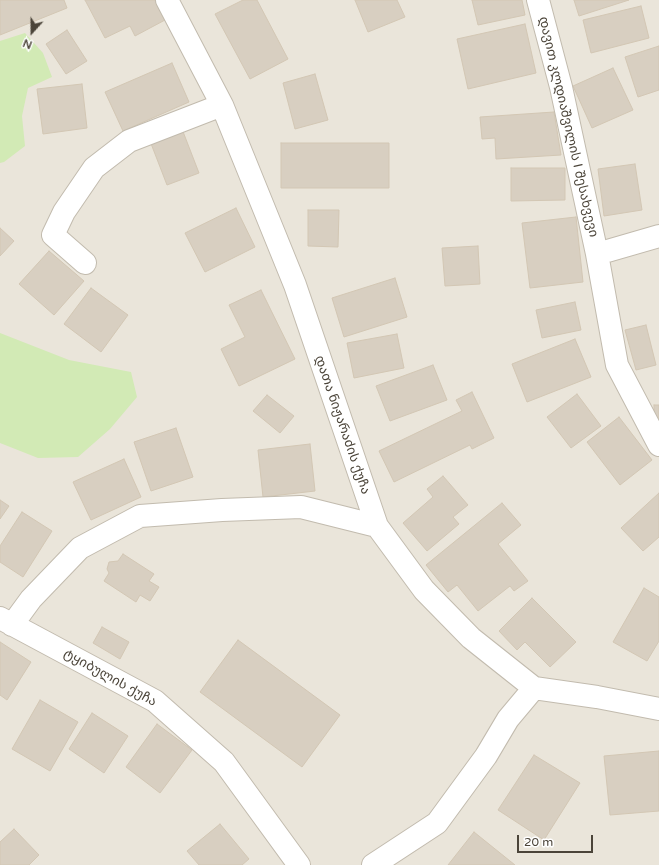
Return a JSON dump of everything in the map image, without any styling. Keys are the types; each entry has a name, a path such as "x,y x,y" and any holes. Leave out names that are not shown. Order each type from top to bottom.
{"street":[{"name":"დათა ნიჟარაძის ქუჩა","path":"167,0 222,105 294,285 376,526 424,590 471,638 534,688"},
{"name":"დავით კლდიაშვილის I შესახვევი","path":"538,0 561,87 597,254 617,365 659,445"},
{"path":"85,263 53,235 64,212 94,168 129,141 222,105"},
{"path":"597,254 659,236"},
{"path":"6,621 31,599 80,548 140,516 222,510 301,507 376,526"},
{"name":"ტყიბულის ქუჩა","path":"6,621 155,701 224,762 299,865"},
{"path":"374,865 437,822 486,756 508,719 534,688 597,697 659,709"}],"shaded area":[{"path":"0,0 659,0 659,865 0,865"}],"green space":[{"path":"25,33 43,53 52,77 28,88 22,116 25,146 4,162 0,163 0,41"},
{"path":"0,333 69,360 131,372 137,397 110,429 78,457 38,458 0,443"}],"building":[{"path":"0,0 64,0 67,8 0,35"},
{"path":"85,0 155,0 165,20 135,36 130,26 105,38"},
{"path":"243,0 257,0 288,59 250,79 215,14"},
{"path":"355,0 397,0 405,17 368,32"},
{"path":"472,0 522,0 525,15 478,25"},
{"path":"574,0 629,0 579,16"},
{"path":"641,6 649,38 591,53 583,20"},
{"path":"525,24 536,73 468,89 457,39"},
{"path":"67,30 87,61 66,74 46,44"},
{"path":"659,46 659,90 638,97 625,57"},
{"path":"172,63 189,102 123,131 105,92"},
{"path":"613,68 633,110 592,128 573,86"},
{"path":"315,74 328,120 295,129 283,83"},
{"path":"82,84 87,128 43,134 37,89"},
{"path":"554,112 561,155 496,159 495,138 482,139 480,117"},
{"path":"182,129 199,173 167,185 150,141"},
{"path":"281,143 389,143 389,188 281,188"},
{"path":"635,164 642,210 604,216 598,169"},
{"path":"511,168 565,168 565,200 511,201"},
{"path":"236,208 255,247 205,272 185,233"},
{"path":"308,210 339,210 338,247 308,246"},
{"path":"576,217 583,282 530,288 522,223"},
{"path":"0,228 14,241 0,256"},
{"path":"478,246 480,284 445,286 442,248"},
{"path":"49,251 84,281 54,315 19,284"},
{"path":"395,278 407,317 344,337 332,298"},
{"path":"91,288 128,315 101,352 64,324"},
{"path":"261,290 295,359 239,386 221,349 245,337 229,305"},
{"path":"575,302 581,330 542,338 536,310"},
{"path":"646,325 656,365 636,370 625,330"},
{"path":"397,334 404,368 354,378 347,343"},
{"path":"575,339 591,377 527,402 512,364"},
{"path":"433,365 447,400 390,421 376,386"},
{"path":"472,392 494,438 472,449 470,445 394,482 379,451 462,411 456,400"},
{"path":"577,394 601,426 571,448 547,417"},
{"path":"267,395 294,416 280,433 253,411"},
{"path":"654,405 659,405 659,419 654,419"},
{"path":"619,417 652,460 620,485 587,442"},
{"path":"176,428 193,477 151,491 134,442"},
{"path":"310,444 315,491 263,497 258,450"},
{"path":"124,459 141,497 91,520 73,482"},
{"path":"443,476 468,505 453,517 459,524 427,551 403,523 433,497 427,489"},
{"path":"659,493 659,537 643,551 621,528"},
{"path":"0,500 9,506 0,519"},
{"path":"502,503 521,525 498,544 528,581 514,591 510,586 478,611 457,585 448,592 426,565"},
{"path":"22,512 52,531 23,577 0,562 0,546"},
{"path":"123,554 154,574 149,581 159,587 150,601 140,595 136,602 104,581 109,573 107,569 109,562 118,561"},
{"path":"644,588 659,597 659,641 647,661 613,642"},
{"path":"532,598 576,642 550,667 525,642 517,650 499,631"},
{"path":"102,627 129,642 120,659 93,643"},
{"path":"238,640 340,715 302,767 200,692"},
{"path":"0,642 31,662 7,700 0,695"},
{"path":"40,700 78,722 50,771 12,749"},
{"path":"92,713 128,736 104,773 69,749"},
{"path":"157,724 192,750 160,793 126,767"},
{"path":"659,751 659,811 610,815 604,756"},
{"path":"534,755 580,783 544,840 498,810"},
{"path":"220,824 249,859 242,865 199,865 187,851"},
{"path":"14,829 39,855 29,865 0,865 0,842"},
{"path":"474,832 515,865 448,865"}]}
